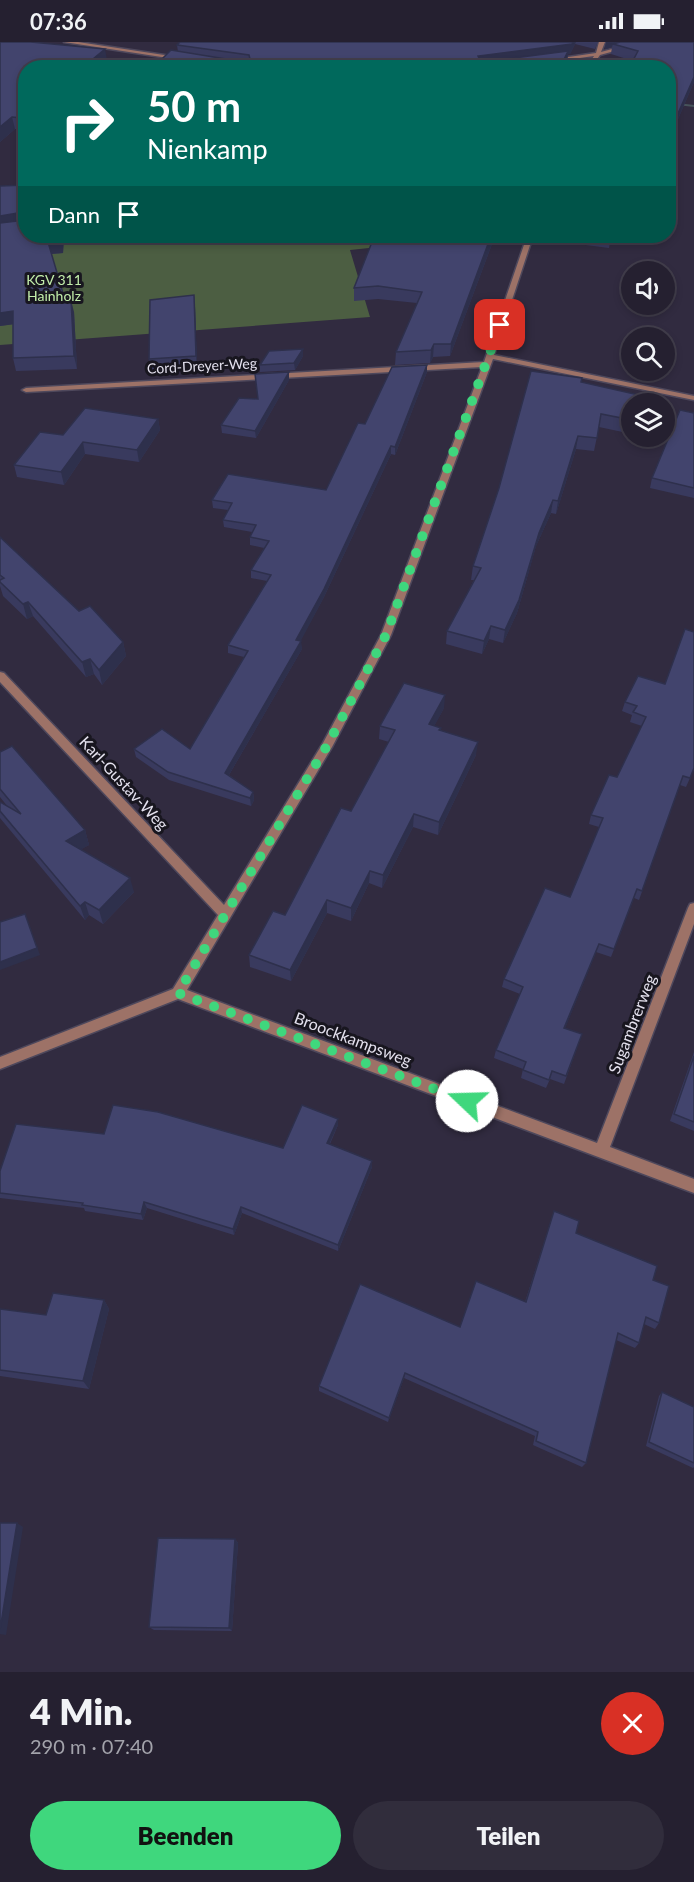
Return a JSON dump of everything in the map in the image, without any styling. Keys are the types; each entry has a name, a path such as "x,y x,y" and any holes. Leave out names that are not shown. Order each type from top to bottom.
{"street":[{"path":"67,42 192,60"},
{"path":"594,60 602,42"},
{"path":"550,60 598,54 644,42"},
{"path":"0,1063 178,993 328,744 386,635 488,360 528,243"},
{"name":"Cord-Dreyer-Weg","path":"26,390 488,360 694,398"},
{"name":"Karl-Gustav-Weg","path":"0,676 225,914"},
{"name":"Sugambrerweg","path":"601,1151 694,908"},
{"name":"Broockkampsweg","path":"178,993 694,1186"}],"green space":[{"name":"KGV 311 Hainholz","path":"0,237 18,237 18,243 390,243 388,246 350,250 370,317 0,345"}],"building":[{"path":"0,42 31,42 105,49 92,60 18,60 18,118 12,117 0,127"},
{"path":"180,42 573,42 572,44 478,56 480,60 232,60 250,59 249,55 177,45"},
{"path":"620,42 694,42 694,77 676,118 676,60 633,60 638,51 613,44"},
{"path":"171,50 232,60 161,60"},
{"path":"568,51 564,60 499,60"},
{"path":"18,185 18,213 0,216 0,186"},
{"path":"18,221 18,243 48,243 65,300 71,300 74,356 13,358 13,311 0,313 0,223"},
{"path":"372,243 488,243 451,344 434,344 431,350 396,352 422,292 378,286 354,288"},
{"path":"194,295 196,356 149,359 150,300"},
{"path":"303,349 294,363 260,365 269,351"},
{"path":"427,365 395,447 391,446 324,589 296,640 301,641 225,773 253,792 250,798 168,772 134,749 162,729 190,749 248,651 228,645 271,575 251,570 269,541 250,537 256,525 223,520 232,503 212,500 228,474 326,490 358,423 365,424 392,367"},
{"path":"531,371 582,378 581,382 630,393 621,393 621,418 601,414 597,438 578,436 558,501 553,500 539,533 519,600 505,630 491,626 484,641 447,631 481,568 473,566 499,488"},
{"path":"289,372 255,431 221,425 239,398 258,399 255,374"},
{"path":"85,408 158,419 137,450 83,442 61,472 14,465 40,432 63,435"},
{"path":"680,410 694,413 694,488 652,478 665,447 675,447 675,422"},
{"path":"0,537 79,611 90,606 123,642 99,670 90,659 82,662 28,602 23,604 0,582 4,578 0,575"},
{"path":"685,629 694,632 694,768 690,778 683,776 642,891 637,889 614,949 599,944 564,1028 582,1034 566,1076 552,1071 549,1080 523,1070 526,1062 496,1050 523,987 504,979 545,888 570,897 603,818 591,815 609,775 617,777 646,717 633,712 637,706 625,702 638,676 665,684"},
{"path":"404,683 445,695 429,724 441,728 439,730 478,742 439,822 414,814 383,875 370,871 351,908 327,900 290,970 249,955 273,911 285,915 341,808 351,811 395,730 380,726"},
{"path":"12,746 85,830 66,841 130,878 99,910 85,902 80,906 0,811 0,802 21,814 0,789 0,752"},
{"path":"25,914 37,948 0,962 0,922"},
{"path":"694,1056 694,1122 674,1114"},
{"path":"113,1105 158,1112 283,1148 302,1105 338,1119 327,1143 372,1161 338,1245 241,1207 233,1229 144,1202 141,1214 82,1205 83,1203 0,1193 0,1171 16,1124 104,1134"},
{"path":"554,1211 579,1221 576,1233 657,1266 653,1280 669,1286 659,1323 646,1317 639,1343 618,1333 586,1463 536,1441 538,1432 405,1373 389,1418 319,1386 360,1284 460,1327 476,1281 526,1302"},
{"path":"53,1293 104,1300 83,1381 0,1370 0,1309 46,1315"},
{"path":"662,1392 694,1407 694,1463 649,1442"},
{"path":"0,1523 17,1523 0,1630"},
{"path":"158,1538 235,1539 229,1628 149,1627"}],"waterway":[{"path":"676,104 694,106"}],"route":[{"path":"467,1101 178,993 328,744 386,635 500,325"}]}
